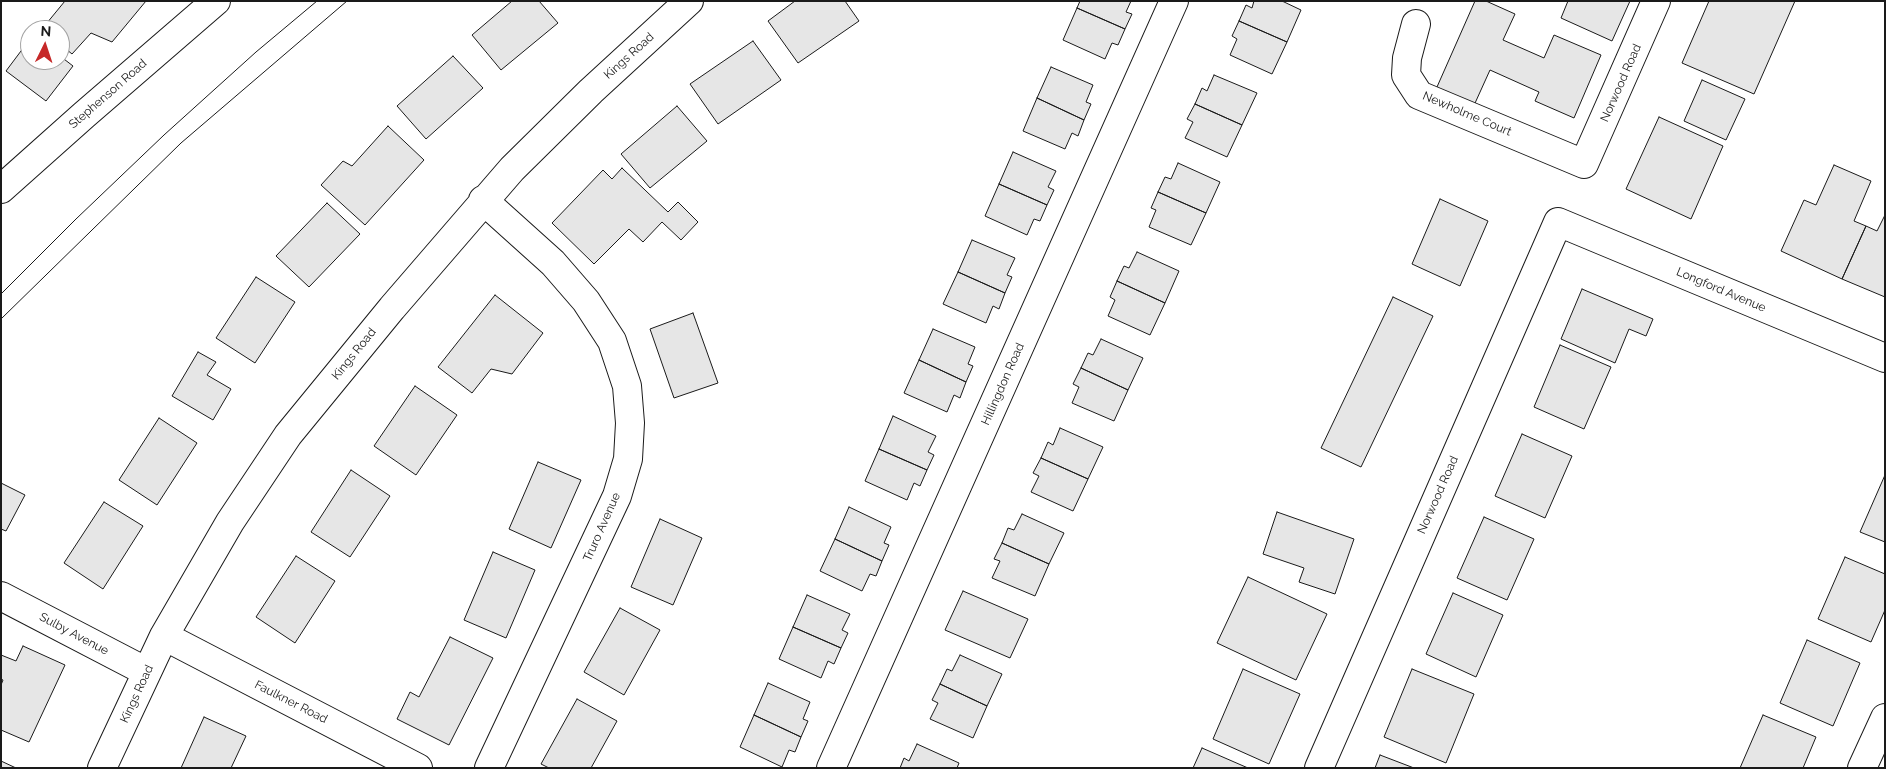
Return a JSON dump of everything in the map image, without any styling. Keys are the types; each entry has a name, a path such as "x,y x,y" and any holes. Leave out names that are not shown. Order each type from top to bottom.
{"street":[{"name":"Kings Road","path":"102,768 164,636 230,522 288,434 483,200 591,91 689,1"},
{"name":"Hillingdon Road","path":"831,768 1174,1"},
{"name":"Norwood Road","path":"1584,164 1656,1"},
{"name":"Stephenson Road","path":"1,189 213,2"},
{"name":"Newholme Court","path":"1416,24 1407,58 1406,75 1419,95 1584,164"},
{"name":"Truro Avenue","path":"483,200 553,263 592,309 612,341 627,386 630,423 628,459 617,496 489,768"},
{"name":"Norwood Road","path":"1318,768 1558,222"},
{"name":"Longford Avenue","path":"1558,222 1885,358"},
{"name":"Sulby Avenue","path":"1,596 147,672"},
{"name":"Faulkner Road","path":"164,636 418,768"},
{"path":"1862,768 1885,718"}],"building":[{"path":"65,1 146,1 112,42 91,33 72,54 70,52 70,20 49,20"},
{"path":"512,1 539,1 558,23 501,70 472,35"},
{"path":"795,1 845,1 859,21 798,63 768,21"},
{"path":"1080,1 1131,1 1126,12 1132,14 1125,29 1077,8"},
{"path":"1254,1 1282,1 1301,10 1287,42 1239,21 1246,5 1252,8"},
{"path":"1475,1 1486,1 1515,14 1503,40 1544,58 1554,35 1601,55 1574,118 1535,101 1539,92 1490,70 1471,112 1433,96"},
{"path":"1568,1 1630,1 1612,41 1561,18"},
{"path":"1709,1 1795,1 1754,94 1682,63"},
{"path":"1077,8 1125,29 1118,45 1112,43 1105,59 1063,40"},
{"path":"1239,21 1287,42 1272,74 1230,55 1237,39 1232,36"},
{"path":"753,41 781,80 718,124 690,84"},
{"path":"20,52 20,70 70,70 46,101 6,71"},
{"path":"453,56 483,88 426,139 397,106"},
{"path":"1051,67 1093,85 1086,102 1091,104 1084,120 1037,98"},
{"path":"1214,75 1257,93 1242,125 1195,104 1202,88 1207,91"},
{"path":"1702,80 1745,99 1726,140 1684,121"},
{"path":"1037,98 1084,120 1078,136 1072,133 1065,149 1023,131"},
{"path":"1195,104 1242,125 1227,157 1185,138 1193,122 1187,119"},
{"path":"677,106 707,141 650,188 621,154"},
{"path":"1659,117 1723,146 1691,219 1626,189"},
{"path":"388,126 424,160 365,225 321,185 343,161 352,166"},
{"path":"1013,152 1056,171 1048,187 1054,190 1047,205 999,184"},
{"path":"1178,163 1220,182 1206,213 1158,192 1165,177 1171,179"},
{"path":"1834,165 1871,181 1854,221 1866,226 1842,279 1781,251 1804,200 1816,205"},
{"path":"622,168 668,212 678,202 698,222 681,240 662,222 643,242 629,229 594,264 552,223 603,170 612,179"},
{"path":"999,184 1047,205 1040,221 1034,219 1027,235 985,216"},
{"path":"1158,192 1206,213 1191,245 1149,227 1156,210 1151,208"},
{"path":"1440,199 1488,221 1460,286 1412,264"},
{"path":"327,203 360,234 309,287 276,256"},
{"path":"1885,215 1885,297 1842,279 1866,226 1877,231"},
{"path":"972,240 1015,258 1007,275 1012,277 1005,293 958,272"},
{"path":"1137,252 1179,271 1165,303 1117,281 1124,266 1129,268"},
{"path":"958,272 1005,293 999,309 993,306 986,323 943,304"},
{"path":"256,277 295,302 255,363 216,338"},
{"path":"1117,281 1165,303 1150,335 1108,316 1115,300 1110,297"},
{"path":"1582,289 1653,319 1646,336 1629,329 1615,363 1561,339"},
{"path":"495,295 543,333 512,374 491,369 472,393 438,367"},
{"path":"1393,297 1433,316 1361,467 1321,448"},
{"path":"693,313 718,383 674,398 650,329"},
{"path":"933,329 975,347 968,364 973,366 966,382 919,360"},
{"path":"1101,339 1143,358 1128,390 1081,368 1088,353 1093,355"},
{"path":"1560,345 1611,367 1584,429 1534,407"},
{"path":"198,352 216,362 207,375 231,389 213,420 172,396"},
{"path":"919,360 966,382 960,398 954,395 947,412 904,393"},
{"path":"1081,368 1128,390 1114,421 1072,403 1079,387 1073,384"},
{"path":"415,386 457,415 416,475 374,446"},
{"path":"893,416 936,436 928,452 934,455 927,470 879,449"},
{"path":"159,418 197,443 157,505 119,480"},
{"path":"1060,428 1103,447 1088,479 1041,458 1048,442 1053,445"},
{"path":"1522,434 1572,456 1545,518 1495,496"},
{"path":"879,449 927,470 920,486 914,483 907,500 865,481"},
{"path":"1041,458 1088,479 1073,511 1031,492 1039,476 1033,473"},
{"path":"538,462 581,480 551,548 509,529"},
{"path":"351,470 390,496 350,557 311,532"},
{"path":"1885,475 1885,542 1860,532"},
{"path":"1,483 25,495 6,531 1,529"},
{"path":"104,502 143,526 103,589 64,563"},
{"path":"849,507 891,527 884,543 889,545 882,561 835,539"},
{"path":"1277,512 1354,539 1335,594 1299,582 1304,568 1263,554"},
{"path":"1022,514 1064,533 1049,564 1002,543 1008,528 1014,530"},
{"path":"1484,517 1534,539 1507,600 1457,578"},
{"path":"660,519 702,538 673,605 631,587"},
{"path":"835,539 882,561 876,576 870,574 862,591 820,571"},
{"path":"1002,543 1049,564 1035,596 992,578 1000,561 994,559"},
{"path":"493,552 535,570 506,638 464,620"},
{"path":"296,556 335,581 295,643 256,617"},
{"path":"1845,557 1885,574 1885,610 1871,642 1818,619"},
{"path":"1248,577 1327,614 1296,680 1217,643"},
{"path":"963,591 1028,619 1010,658 945,630"},
{"path":"1453,593 1503,615 1476,677 1426,654"},
{"path":"807,595 850,614 842,630 848,633 841,648 793,627"},
{"path":"620,608 660,630 624,695 584,672"},
{"path":"793,627 841,648 834,664 828,661 821,678 779,659"},
{"path":"450,637 493,658 449,745 397,719 410,692 419,697"},
{"path":"1807,640 1860,663 1833,726 1780,703"},
{"path":"23,646 65,665 29,742 1,730 1,685 3,680 1,679 1,655 16,661"},
{"path":"960,655 1002,674 987,706 940,684 947,669 952,671"},
{"path":"1243,669 1300,694 1269,764 1213,739"},
{"path":"1412,669 1474,694 1446,763 1384,737"},
{"path":"768,683 810,702 803,719 808,721 801,737 754,715"},
{"path":"940,684 987,706 973,738 930,719 938,703 932,700"},
{"path":"577,699 617,721 591,768 549,768 541,764"},
{"path":"754,715 801,737 795,752 789,750 782,767 740,747"},
{"path":"1763,715 1816,737 1803,768 1740,768"},
{"path":"204,717 246,736 231,768 181,768"},
{"path":"917,744 959,763 957,768 900,768 904,758 909,761"},
{"path":"1202,748 1248,768 1193,768"},
{"path":"1380,755 1414,768 1375,768"},
{"path":"1,761 16,768 1,768"}],"tram line":[{"path":"1,294 164,135 256,52 317,1"},
{"path":"1,319 181,143 347,1"}]}
